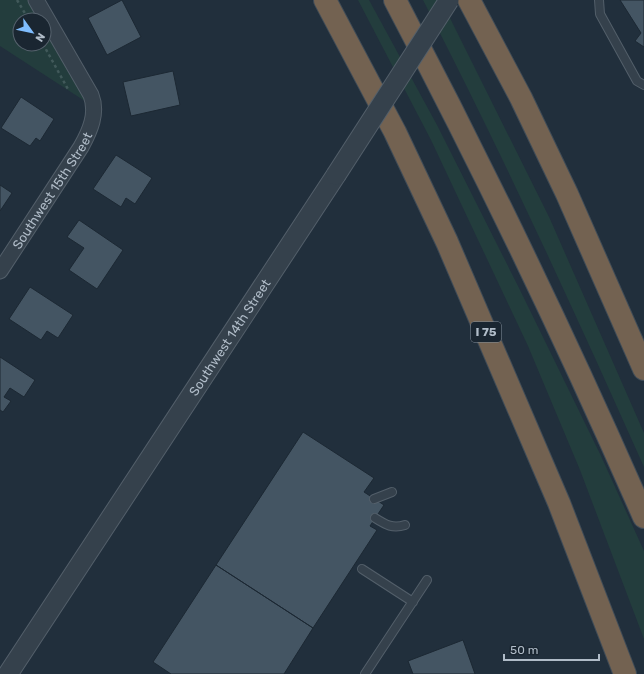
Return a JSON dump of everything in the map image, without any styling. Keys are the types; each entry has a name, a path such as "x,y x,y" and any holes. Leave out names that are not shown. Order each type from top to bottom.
{"highway":[{"name":"I 75","path":"325,0 395,132 447,242 559,503 625,674"},
{"path":"395,0 439,83 509,222 592,399 644,517"},
{"path":"469,0 568,194 644,368"}],"street":[{"name":"Southwest 15th Street","path":"0,271 87,137 94,115 94,107 90,95 36,0"},
{"name":"Southwest 14th Street","path":"8,674 336,175 449,0"}],"lane":[{"path":"599,0 600,14 638,81 644,85"},
{"path":"374,498 392,492"},
{"path":"375,518 387,525 397,528 405,525"},
{"path":"362,569 413,602"},
{"path":"365,674 427,580"}],"path":[{"path":"17,0 24,12"},
{"path":"47,52 69,91"}],"green space":[{"path":"0,0 36,0 43,12 12,12 12,52 52,52 52,30 94,107 0,46"},
{"path":"358,0 369,0 437,125 601,456 644,551 644,639 580,470 528,346 431,140"},
{"path":"423,0 441,0 550,219 644,433 644,467 537,232 481,115"}],"building":[{"path":"122,0 141,37 107,55 88,18"},
{"path":"620,0 644,0 644,47 635,41 641,33"},
{"path":"173,71 180,105 131,116 123,82"},
{"path":"21,97 54,119 40,141 36,138 30,146 1,128"},
{"path":"116,155 152,178 135,204 126,198 121,207 93,189"},
{"path":"0,185 12,193 0,211"},
{"path":"79,220 123,250 97,289 69,270 84,248 67,237"},
{"path":"30,287 73,315 58,338 47,331 41,340 9,319"},
{"path":"0,357 35,380 24,397 10,388 4,397 11,401 3,412 0,410"},
{"path":"303,432 374,478 364,492 384,505 370,526 377,530 313,628 216,565"},
{"path":"216,565 313,628 284,674 171,674 153,662"},
{"path":"463,640 475,674 413,674 408,661"}]}
